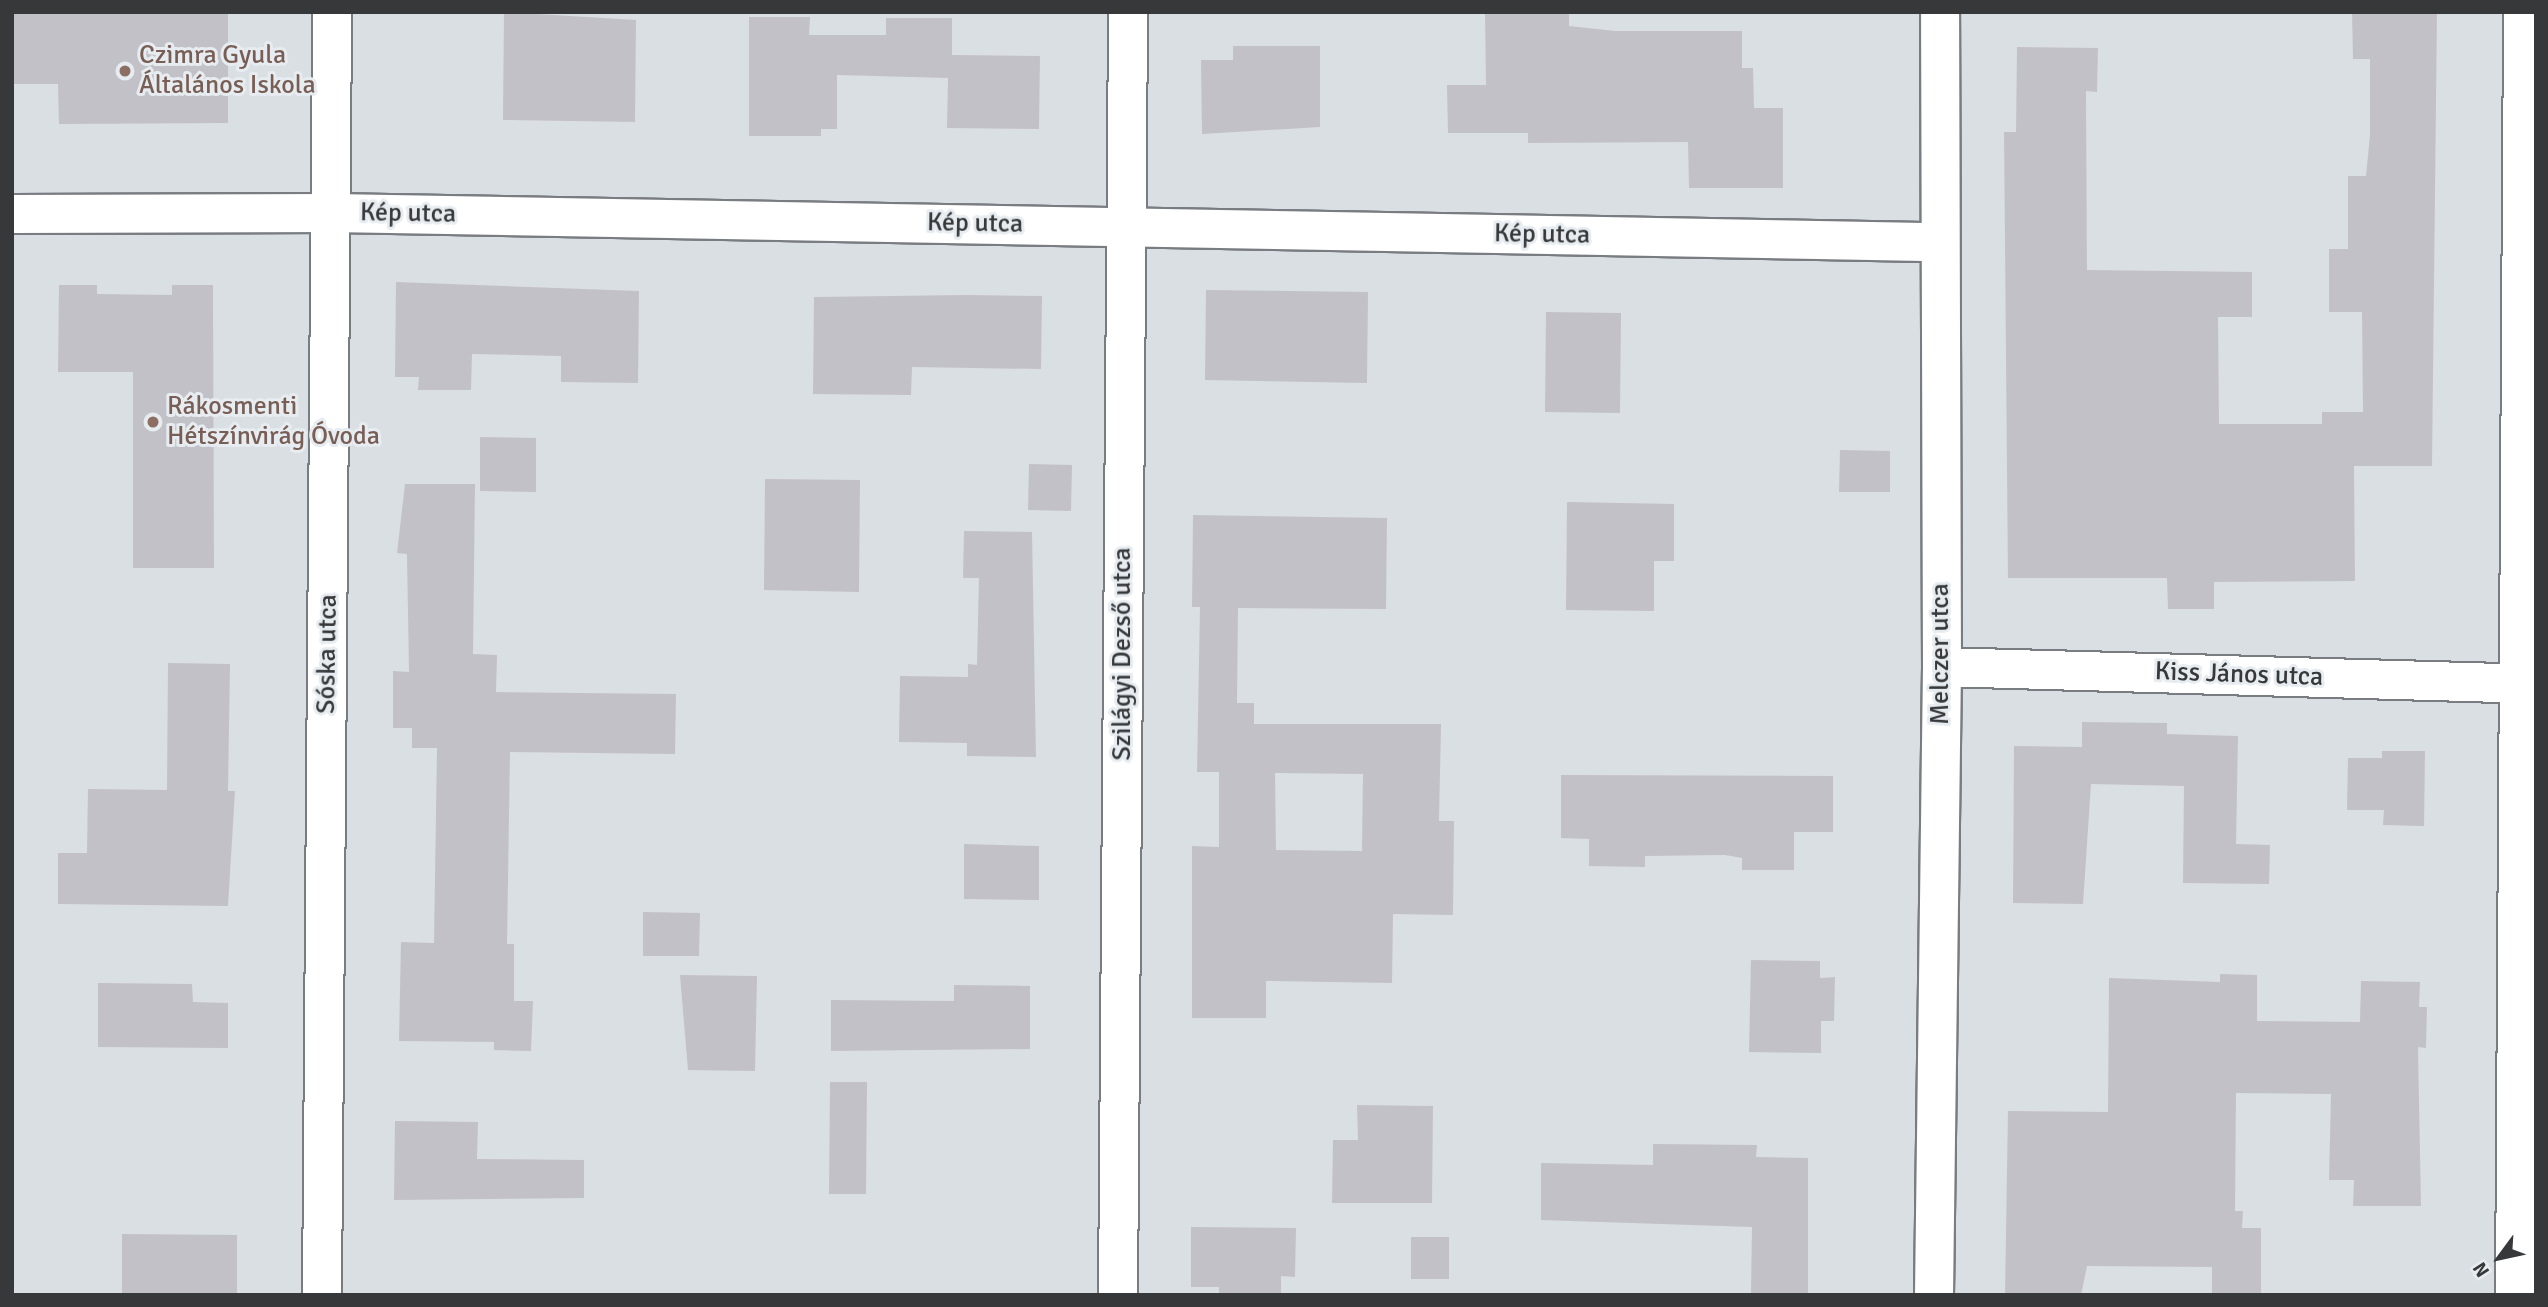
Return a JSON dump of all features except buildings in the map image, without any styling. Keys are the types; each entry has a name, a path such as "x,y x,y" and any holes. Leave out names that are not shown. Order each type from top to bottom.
{"street":[{"name":"Sóska utca","path":"322,1295 333,213 332,12"},
{"name":"Szilágyi Dezső utca","path":"1118,1295 1128,12"},
{"name":"Melczer utca","path":"1934,1295 1942,667 1938,242 1940,12"},
{"path":"2515,1295 2528,683 2523,12"},
{"name":"Kép utca","path":"12,214 333,213 1938,242"},
{"name":"Kiss János utca","path":"1942,667 2528,683"}],"place":[{"name":"Czimra Gyula Általános Iskola","path":"125,71"},
{"name":"Rákosmenti Hétszínvirág Óvoda","path":"153,422"}]}
